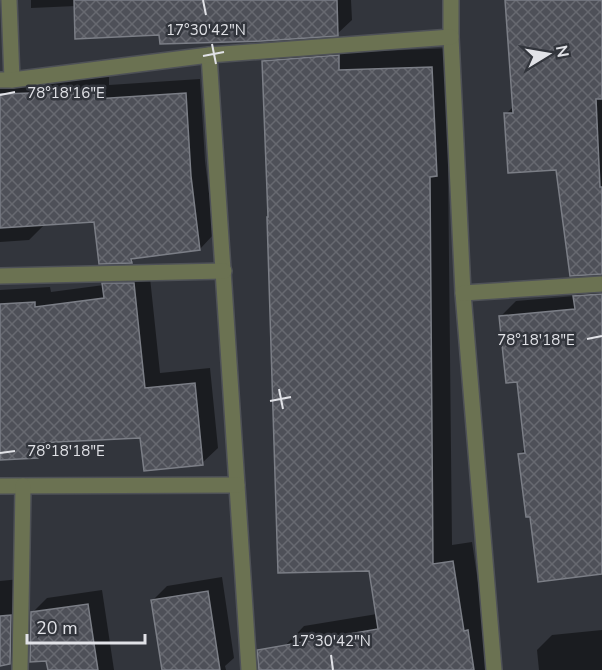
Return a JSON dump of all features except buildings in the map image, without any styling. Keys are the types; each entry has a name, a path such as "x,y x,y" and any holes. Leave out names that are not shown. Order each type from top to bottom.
{"street":[{"path":"9,0 6,80 209,55 451,37"},
{"path":"451,0 463,293 494,670"},
{"path":"209,55 249,670"},
{"path":"0,276 224,271"},
{"path":"463,293 602,284"},
{"path":"0,486 237,485"},
{"path":"20,670 23,486"}]}
